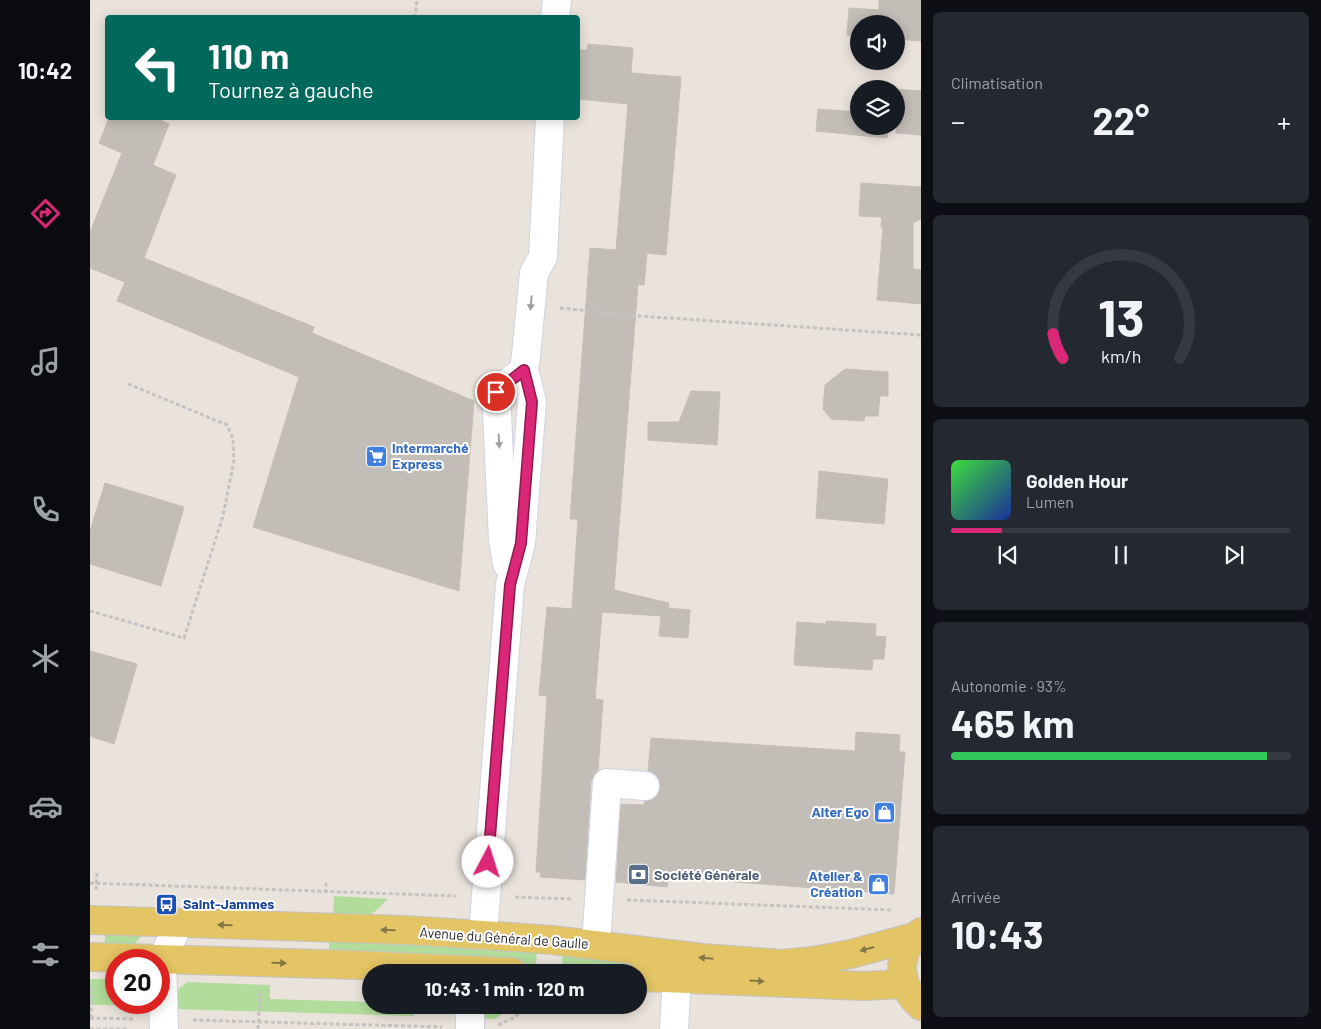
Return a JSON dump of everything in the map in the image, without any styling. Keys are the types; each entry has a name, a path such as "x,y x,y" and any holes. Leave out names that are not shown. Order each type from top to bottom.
{"main road":[{"name":"Avenue du Général de Gaulle","path":"90,920 405,930 596,944 702,958 782,964 851,954 918,934"},
{"name":"Avenue du Général de Gaulle","path":"905,984 902,964 906,950 918,934"},
{"path":"90,957 105,958"},
{"path":"170,960 362,965"},
{"path":"647,977 864,986 905,984 909,994 921,1006"}],"street":[{"path":"555,15 556,0"},
{"path":"483,935 510,585 521,543 532,402 525,362 534,273 543,257 550,120"},
{"path":"596,944 607,782 645,786"},
{"path":"167,949 179,923"},
{"path":"674,1029 677,978"}],"path":[{"path":"415,15 417,0"},
{"path":"557,308 639,316 921,335"},
{"path":"90,611 184,638 223,516 234,461 233,439 227,426 126,383"},
{"path":"258,1029 260,988"},
{"path":"90,1018 164,1024 470,1020"},
{"path":"90,1029 127,1029"}],"green space":[{"path":"334,896 388,899 375,912 364,918 333,919"},
{"path":"106,929 146,931 130,949 104,948"},
{"path":"329,935 537,947 536,964 484,964 329,958"},
{"path":"561,947 703,972 647,970 647,964 563,964"},
{"path":"90,979 105,979 105,1005 90,1005"},
{"path":"188,982 270,985 270,999 362,1002 362,1014 414,1014 414,1016 174,1009 176,993"},
{"path":"481,1014 502,1014 495,1019 479,1019"}],"building":[{"path":"879,0 921,0 921,41 905,40 905,15 850,15 850,35 847,35 849,8 879,10"},
{"path":"588,44 633,48 631,73 681,77 666,255 647,253 644,285 638,284 614,590 669,603 668,608 690,610 688,638 659,636 661,616 602,612 595,699 603,700 598,771 591,782 585,880 540,877 541,872 536,872 547,696 539,695 547,607 572,609 578,519 570,519 590,248 616,250 628,104 580,99 580,50 587,50"},
{"path":"905,90 921,91 921,135 905,134"},
{"path":"818,109 850,111 850,134 816,131"},
{"path":"108,120 160,120 169,124 153,165 176,175 144,258 314,327 312,333 474,401 459,591 253,527 299,377 117,301 125,282 90,268 90,232 122,153 99,143"},
{"path":"857,135 887,135 887,138"},
{"path":"861,183 921,187 921,219 913,223 913,269 921,270 921,304 877,300 883,227 881,227 882,217 859,216"},
{"path":"845,369 888,372 888,396 880,396 878,416 865,416 864,421 831,419 823,409 825,385"},
{"path":"691,391 720,392 717,445 648,440 648,422 679,422"},
{"path":"819,471 888,479 884,524 816,518"},
{"path":"105,483 184,507 161,586 90,564 90,531"},
{"path":"826,621 876,624 875,636 886,637 884,659 873,659 872,670 794,665 797,622 826,624"},
{"path":"90,651 137,664 114,744 90,736"},
{"path":"856,732 900,735 899,752 905,752 894,894 669,877 667,887 616,882 621,804 644,805 645,801 652,800 658,795 660,788 659,779 654,773 648,771 651,738 855,751"}],"place":[{"name":"Intermarché Express","path":"376,456"},
{"name":"Alter Ego","path":"885,812"},
{"name":"Société Générale","path":"638,875"},
{"name":"Atelier & Création","path":"879,884"},
{"name":"Saint-Jammes","path":"167,904"}],"route":[{"path":"488,862 510,585 521,543 532,402 524,370 496,392"}]}
